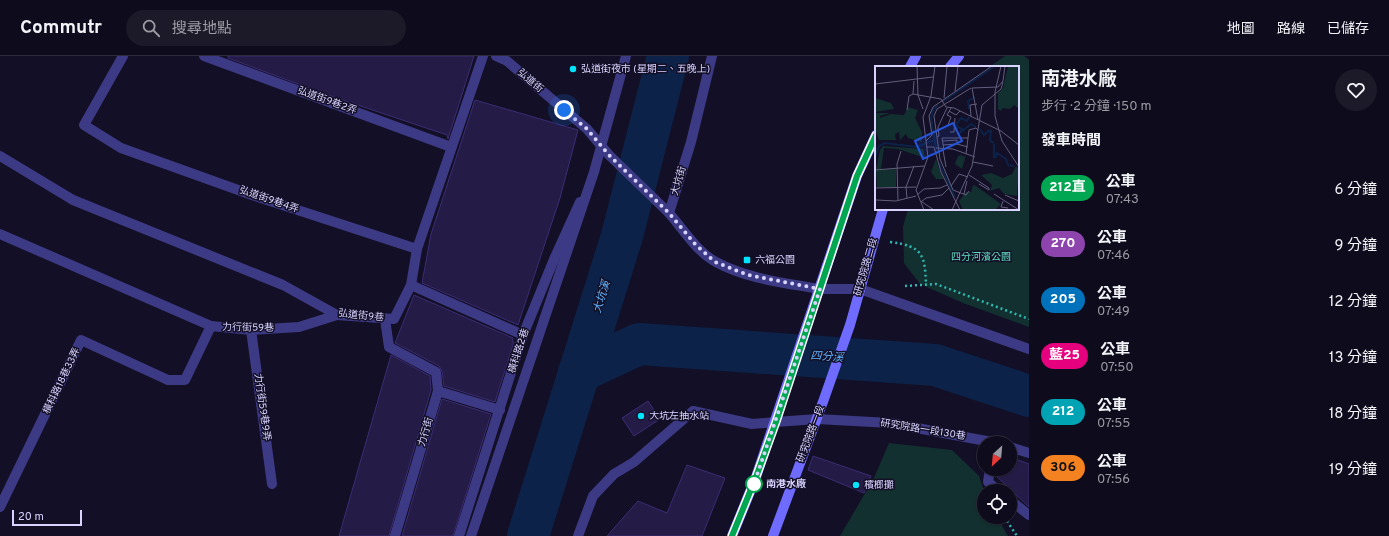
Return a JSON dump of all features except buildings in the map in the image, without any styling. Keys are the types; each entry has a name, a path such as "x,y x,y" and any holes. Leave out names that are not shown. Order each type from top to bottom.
{"main road":[{"path":"911,66 916,56"},
{"path":"951,66 959,56"},
{"path":"732,536 776,422 857,176 875,137"},
{"name":"研究院路二段","path":"824,400 850,326 883,210"},
{"name":"研究院路一段","path":"773,536 824,400"}],"street":[{"name":"弘道街9巷4弄","path":"123,56 84,125 121,148 252,195 417,249"},
{"name":"弘道街9巷2弄","path":"204,56 451,147"},
{"name":"弘道街9巷","path":"0,156 73,200 283,285 337,315 394,319 411,285 417,249 483,56"},
{"name":"弘道街","path":"496,56 508,59 587,129 669,213"},
{"path":"471,536 594,172 626,56"},
{"name":"大坑街","path":"669,213 692,142 712,56"},
{"name":"橫科路2巷","path":"459,536 523,335 555,257 594,172"},
{"path":"669,213 695,244 715,262 748,275 820,289 860,289 1029,349"},
{"path":"0,234 211,326"},
{"path":"411,285 523,335"},
{"name":"力行街59巷","path":"168,380 185,380 211,326 251,330 299,328 337,315"},
{"path":"385,319 389,346 436,372 438,391 500,410"},
{"name":"力行街59巷9弄","path":"251,330 272,484"},
{"name":"橫科路18巷33弄","path":"0,507 81,340 168,380"},
{"name":"力行街","path":"395,536 438,391"},
{"name":"研究院路一段130巷","path":"578,536 593,496 614,474 634,462 692,411 752,424 817,419 890,423 977,439"},
{"path":"1017,449 1029,453"},
{"path":"1017,506 1029,515"}],"path":[{"path":"889,242 898,243 917,251 924,258 926,285"},
{"path":"902,287 936,284 1029,319"},
{"path":"1009,524 1017,536"}],"green space":[{"name":"四分河濱公園","path":"1005,56 1024,56 1029,60 1029,327 963,303 920,284 904,263 903,227 908,210 1019,210 1019,66 990,66"},
{"path":"889,443 952,450 977,474 977,476 979,476 982,484 977,484 977,524 1001,524 1008,536 840,536 874,478"}],"waterway":[{"name":"大坑溪","path":"528,536 622,236 668,56"},
{"name":"四分溪","path":"579,372 639,344 935,365 1029,396"}],"bus line":[{"name":"212直","path":"732,536 776,422 857,176 875,137"}],"place":[{"name":"弘道街夜市 (星期二、五晚上)","path":"573,69"},
{"name":"六福公園","path":"747,260"},
{"name":"大坑左抽水站","path":"641,416"},
{"name":"南港水廠","path":"754,484"},
{"name":"檳榔攤","path":"856,485"}],"route":[{"path":"564,110 587,129 609,155 614,158 669,213 695,244 715,262 748,275 820,289 754,484"}]}
